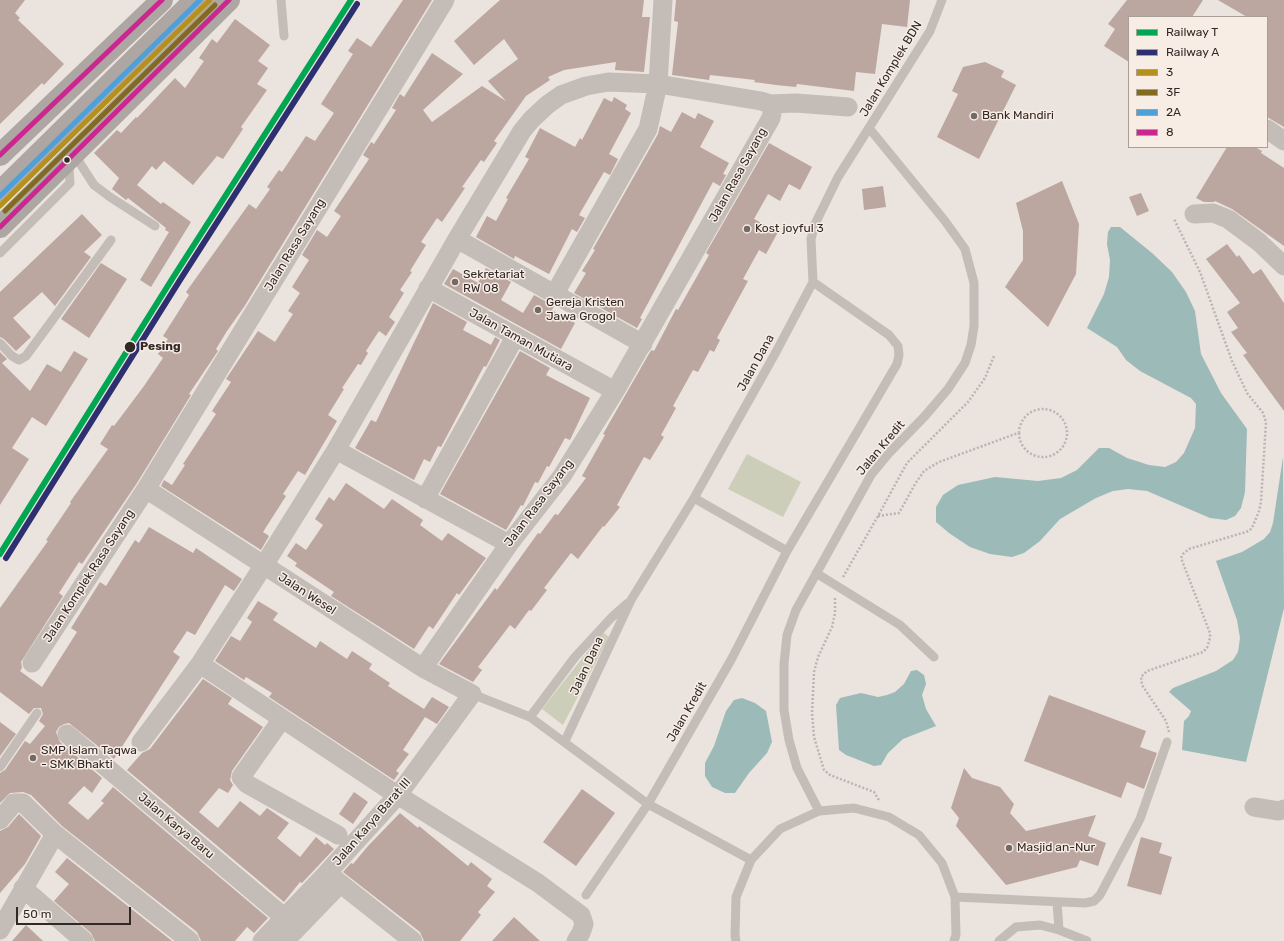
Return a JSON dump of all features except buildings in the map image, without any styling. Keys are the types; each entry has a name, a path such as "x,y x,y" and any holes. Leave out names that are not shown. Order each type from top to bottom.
{"highway":[{"path":"2,148 162,0"},
{"path":"0,192 195,0"},
{"path":"0,206 210,0"},
{"path":"0,227 229,0"}],"street":[{"name":"Jalan Rasa Sayang","path":"146,489 445,0"},
{"path":"554,295 648,129 658,84 663,0"},
{"path":"141,742 200,664 263,566 336,450 428,288 527,125 547,105 561,96 586,86 608,82 658,84 761,101 770,104 796,103 848,107"},
{"name":"Jalan Rasa Sayang","path":"427,664 509,544 562,476 615,391 772,115 773,108 770,104"},
{"path":"1268,130 1284,141"},
{"path":"1194,214 1213,213 1228,219 1259,242 1284,266"},
{"path":"457,239 643,344"},
{"name":"Jalan Taman Mutiara","path":"428,288 615,391"},
{"path":"426,499 515,337"},
{"path":"336,450 509,544"},
{"name":"Jalan Wesel","path":"146,489 263,566 427,664 472,694"},
{"name":"Jalan Komplek Rasa Sayang","path":"32,663 146,489"},
{"path":"200,664 398,795 538,883 581,916 584,924 582,933 576,941"},
{"name":"Jalan Karya Barat III","path":"262,941 285,918 334,879 472,694"},
{"path":"282,719 241,777 247,784 338,835"},
{"name":"Jalan Karya Baru","path":"67,734 285,918"},
{"path":"0,820 14,803 19,801 29,808 55,834 190,941"},
{"path":"1254,807 1279,810 1284,809"},
{"path":"0,930 55,834"},
{"path":"285,941 334,879 413,941"},
{"path":"23,888 84,941"}],"lane":[{"path":"281,0 284,36"},
{"name":"Jalan Komplek BDN","path":"869,128 930,31 942,0"},
{"path":"813,282 810,256 812,231 838,177 869,128"},
{"name":"Jalan Kredit","path":"818,811 796,768 789,740 784,710 784,664 787,635 796,610 872,475 890,452 925,416 948,389 965,363 971,345 974,326 974,283 965,249 945,221 869,128"},
{"path":"70,158 94,185 155,226"},
{"path":"0,253 70,183 70,158"},
{"path":"0,343 12,356 19,360 26,356 111,240"},
{"name":"Jalan Kredit","path":"586,895 648,804 731,660 787,551 897,364 899,354 898,346 889,335 813,282"},
{"name":"Jalan Dana","path":"565,741 631,600 694,498 776,352 813,282"},
{"path":"694,498 787,551"},
{"path":"816,573 900,625 934,657"},
{"name":"Jalan Dana","path":"530,717 576,657 612,617 631,600"},
{"path":"472,694 530,717 565,741 648,804 751,860"},
{"path":"0,767 37,713"},
{"path":"955,897 1085,903 1094,901 1100,895 1140,819 1167,742"},
{"path":"736,941 736,897 751,860 780,829 818,811 854,808 889,816 919,835 942,863 955,897 956,935 954,941"},
{"path":"1057,902 1059,930"},
{"path":"999,941 1016,927 1040,925 1059,930 1088,941"}],"path":[{"path":"1167,742 1168,725 1142,685 1141,677 1147,671 1203,652 1207,648 1210,633 1181,558 1189,549 1249,531 1252,528 1261,502 1266,422 1263,413 1247,393 1232,361 1200,272 1174,219"},
{"path":"889,816 874,792 830,776 824,770 814,737 812,713 814,672 818,657 832,627 837,587 878,516 906,463 968,402 986,378 994,356"},
{"path":"1040,408 1055,411 1064,422 1067,429 1065,443 1055,454 1048,457 1041,457 1028,452 1022,447 1018,433 1019,426 1027,414 1040,408"},
{"path":"878,516 899,513 924,471 939,462 1018,433"}],"green space":[{"path":"747,454 801,482 783,517 728,489"},
{"path":"603,632 609,637 563,725 542,709"}],"water":[{"path":"1111,227 1120,227 1152,253 1172,272 1186,292 1195,311 1201,354 1221,393 1247,429 1245,492 1241,508 1235,516 1226,520 1210,518 1147,491 1128,489 1113,491 1096,498 1060,519 1040,541 1024,553 1012,557 990,554 970,547 936,522 936,507 943,495 958,485 995,477 1038,481 1061,478 1077,470 1099,448 1109,448 1127,458 1149,465 1165,467 1176,462 1184,453 1195,428 1196,404 1191,398 1140,371 1126,360 1117,347 1087,328 1104,294 1109,277 1110,260 1107,244 1108,232"},
{"path":"1283,457 1284,608 1246,762 1182,750 1184,721 1189,716 1191,711 1169,692 1173,688 1216,671 1233,660 1238,652 1240,638 1237,620 1216,561 1242,552 1264,539 1270,532 1273,523"},
{"path":"917,670 924,675 926,684 922,695 926,709 936,726 903,739 888,753 881,765 874,766 846,755 839,750 836,705 840,698 861,693 878,697 887,695 895,692 904,684 911,671"},
{"path":"742,698 755,703 766,711 772,742 767,753 749,773 735,793 725,793 712,787 705,776 705,763 714,746 726,711 734,700"}],"rail line":[{"name":"T","path":"0,554 174,276 351,0"},
{"name":"A","path":"6,558 180,280 357,4"}],"transit line":[{"name":"8","path":"0,155 162,0"},
{"name":"2A","path":"0,196 200,0"},
{"name":"3","path":"0,206 210,0"},
{"name":"8","path":"0,227 229,0"},
{"name":"3F","path":"5,211 215,5"}],"place":[{"name":"Bank Mandiri","path":"974,116"},
{"name":"Kost joyful 3","path":"747,229"},
{"name":"Sekretariat RW 08","path":"455,282"},
{"name":"Gereja Kristen Jawa Grogol","path":"538,310"},
{"name":"Pesing","path":"130,347"},
{"name":"SMP Islam Taqwa - SMK Bhakti","path":"33,758"},
{"name":"Masjid an-Nur","path":"1009,848"}]}
